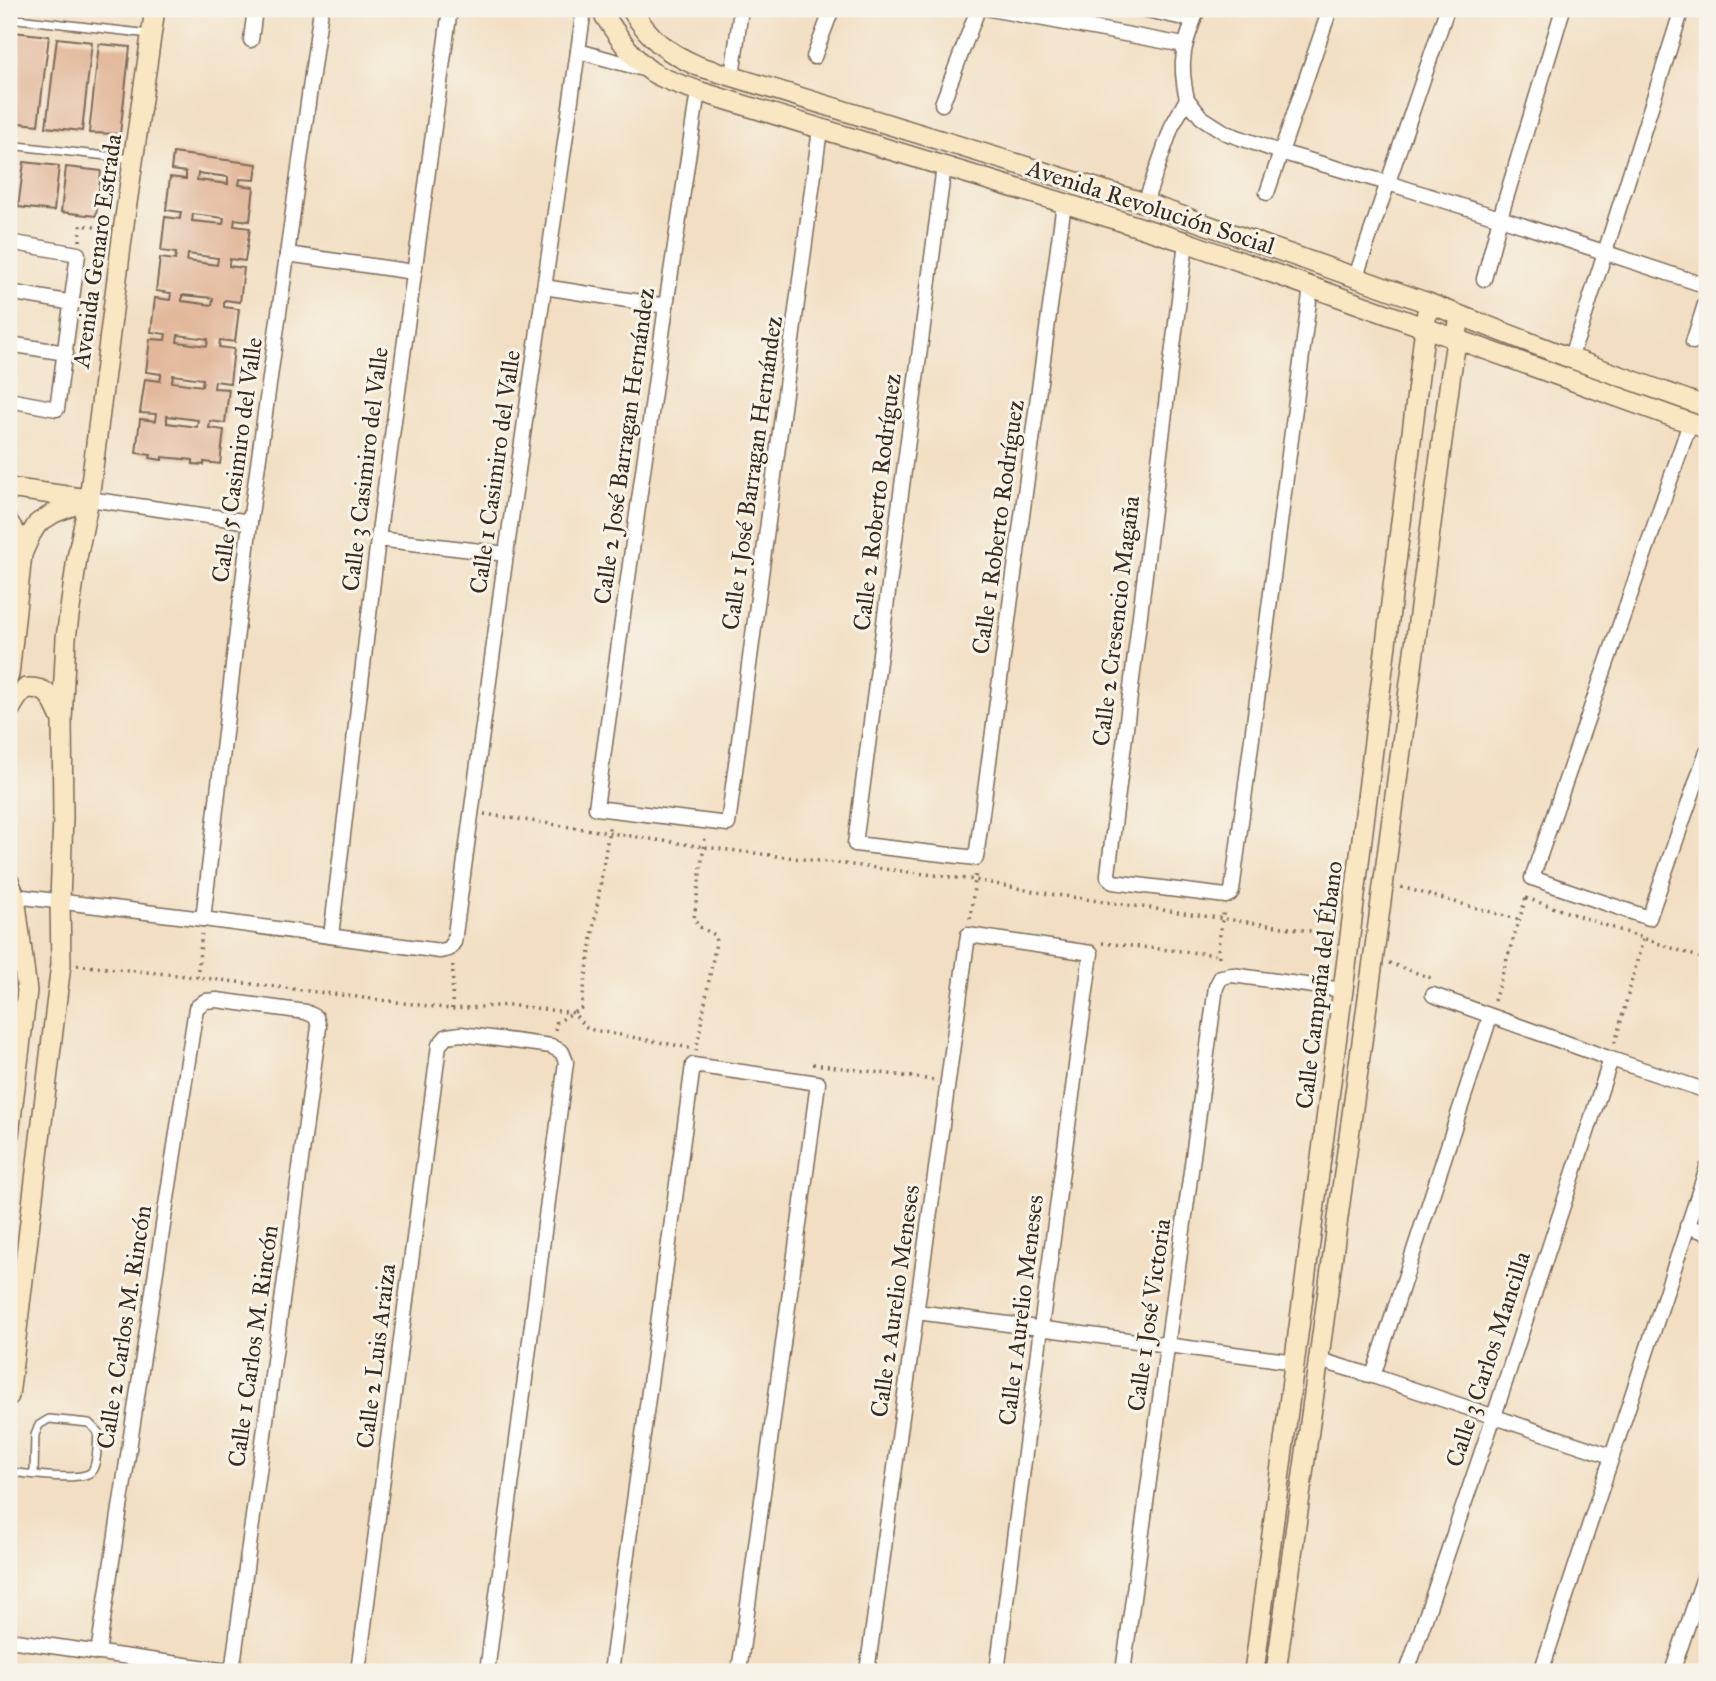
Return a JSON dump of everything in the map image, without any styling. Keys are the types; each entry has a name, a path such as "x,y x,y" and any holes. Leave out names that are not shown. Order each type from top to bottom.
{"street":[{"name":"Avenida Genaro Estrada","path":"9,1396 61,964 62,720 66,638 77,558 89,499 155,9"},
{"path":"251,40 255,9"},
{"name":"Calle 5 Casimiro del Valle","path":"203,919 250,522 321,9"},
{"name":"Calle 3 Casimiro del Valle","path":"331,936 378,539 450,9"},
{"name":"Calle 1 Casimiro del Valle","path":"451,945 472,813 583,9"},
{"name":"Avenida Revolución Social","path":"600,9 630,51 652,72 670,81 1186,242 1699,426"},
{"name":"Avenida Revolución Social","path":"631,9 644,29 660,46 687,62 1145,203 1428,303 1707,407"},
{"path":"732,77 741,9"},
{"path":"814,57 832,9"},
{"path":"942,104 978,9"},
{"path":"990,9 1184,45"},
{"path":"1142,9 1195,14 1184,45 1182,77 1187,99 1201,117 1226,133 1707,286"},
{"path":"1266,193 1330,9"},
{"path":"1355,279 1447,9"},
{"path":"1484,279 1563,9"},
{"path":"1570,358 1682,9"},
{"path":"578,51 652,72"},
{"name":"Calle 2 José Barragan Hernández","path":"612,811 596,808 698,91"},
{"path":"1145,203 1172,126 1187,99"},
{"name":"Calle 1 José Barragan Hernández","path":"707,821 728,824 820,129"},
{"name":"Calle 2 Roberto Rodríguez","path":"944,166 855,844 976,858"},
{"name":"Calle 1 Roberto Rodríguez","path":"976,858 1064,203"},
{"path":"9,242 78,254 57,409 9,400"},
{"name":"Calle 2 Cresencio Magaña","path":"1186,242 1108,877 1114,882 1229,893"},
{"path":"287,254 414,272"},
{"path":"1229,893 1311,286"},
{"path":"544,287 666,306"},
{"path":"9,292 73,303"},
{"path":"1693,342 1707,299"},
{"name":"Calle Campaña del Ébano","path":"1254,1672 1350,936 1428,303"},
{"name":"Calle Campaña del Ébano","path":"1276,1672 1460,316"},
{"path":"9,344 66,354"},
{"path":"1421,366 1437,364 1451,373"},
{"path":"1699,426 1532,878 1649,918 1707,751"},
{"path":"9,488 250,522"},
{"path":"9,675 23,554 31,534 38,523 54,513 89,499"},
{"path":"9,523 23,554"},
{"path":"378,539 506,554"},
{"path":"9,711 26,688 36,688 51,696 62,720"},
{"path":"612,811 707,821"},
{"path":"9,1135 27,991 12,888 60,901 440,951 451,945"},
{"path":"968,935 1091,953"},
{"name":"Calle 2 Aurelio Meneses","path":"867,1672 968,935"},
{"name":"Calle 1 Aurelio Meneses","path":"997,1672 1091,953"},
{"path":"1227,976 1343,990"},
{"name":"Calle 1 José Victoria","path":"1123,1672 1216,987 1227,976"},
{"path":"1433,995 1707,1091"},
{"name":"Calle 2 Carlos M. Rincón","path":"97,1653 196,1008 205,1001 217,1000 306,1012 316,1017 319,1027"},
{"path":"1373,1376 1490,1017"},
{"name":"Calle 1 Carlos M. Rincón","path":"234,1672 319,1027"},
{"name":"Calle 2 Luis Araiza","path":"358,1672 439,1045 447,1036 461,1034 551,1046"},
{"path":"487,1672 566,1062 562,1052 551,1046"},
{"name":"Calle 3 Carlos Mancilla","path":"1407,1672 1611,1059"},
{"path":"611,1672 693,1065 818,1083 739,1672"},
{"path":"1320,1165 1345,1167"},
{"path":"1541,1672 1707,1168"},
{"path":"1687,1226 1707,1233"},
{"path":"916,1312 1295,1362"},
{"path":"1319,1360 1611,1456"},
{"path":"1672,1672 1707,1568"},
{"path":"9,1640 234,1672"}],"lane":[{"path":"9,18 151,34"},
{"path":"9,145 133,159"},
{"path":"9,1472 74,1478 88,1475 94,1468 98,1432 89,1423 49,1419 39,1425 35,1435 34,1474"}],"path":[{"path":"78,254 81,225 123,231"},
{"path":"551,1046 556,1023 581,1008 612,811"},
{"path":"472,813 704,847 975,880 1036,892 1350,936"},
{"path":"693,1065 716,942 715,936 698,926 694,918 707,821"},
{"path":"968,935 976,858"},
{"path":"1490,1017 1532,878"},
{"path":"1382,882 1520,920"},
{"path":"1227,976 1218,947 1229,893"},
{"path":"1526,898 1707,960"},
{"path":"1611,1059 1649,918"},
{"path":"197,977 203,919"},
{"path":"1091,953 1095,945 1101,943 1219,955"},
{"path":"451,945 454,969 453,1009"},
{"path":"61,964 197,977 453,1009 510,1005 574,1013 584,1026 593,1030 696,1049"},
{"path":"807,1064 948,1082"}],"building":[{"path":"13,32 49,36 38,125 9,122 9,68"},
{"path":"57,38 92,42 82,131 46,127"},
{"path":"99,44 130,47 120,134 89,133"},
{"path":"173,153 257,164 255,180 240,179 239,185 254,187 250,221 235,219 234,226 250,228 245,261 230,259 229,263 229,266 244,268 240,302 225,300 224,303 224,307 239,309 235,342 220,340 219,347 234,349 230,383 215,381 214,388 229,389 225,423 210,421 209,428 224,430 220,464 193,464 193,460 162,457 162,460 136,453 140,419 155,421 156,414 140,413 145,379 160,381 161,377 161,374 146,372 150,339 165,340 166,334 151,332 155,298 170,300 171,293 156,291 160,258 175,260 176,253 161,251 165,217 180,219 181,212 166,210 170,177 186,179 186,172 171,170","holes":["198,173 228,177 228,184 197,180","193,214 224,218 223,224 192,221","188,254 218,258 217,265 187,261","182,295 213,298 212,305 182,301","178,335 208,339 207,346 177,342","173,375 203,379 202,386 172,382","167,416 198,420 197,427 167,423"]},
{"path":"9,160 16,160 10,203 9,203"},
{"path":"24,162 59,166 54,211 18,207"},
{"path":"66,167 101,171 96,216 61,212"}]}
